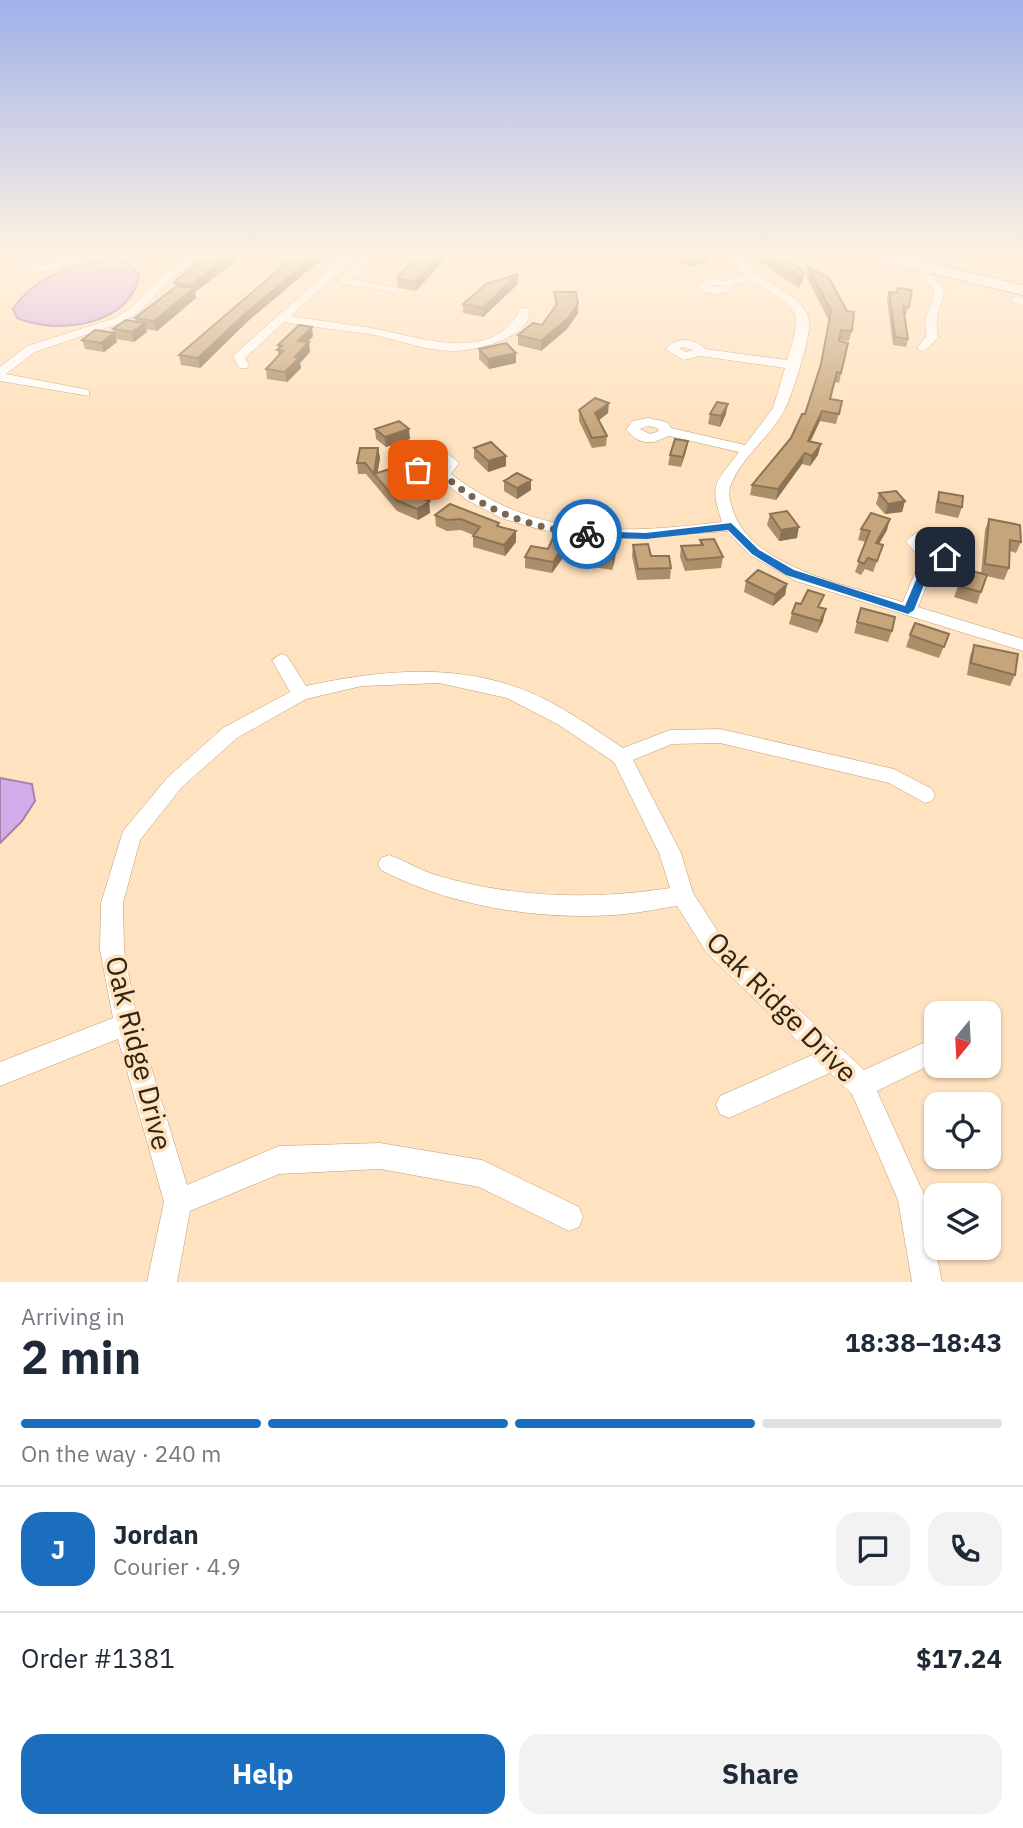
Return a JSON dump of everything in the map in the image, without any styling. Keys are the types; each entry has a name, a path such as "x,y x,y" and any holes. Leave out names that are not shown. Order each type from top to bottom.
{"street":[{"path":"0,375 31,349 119,320 130,313"},
{"path":"243,365 239,356 285,313"},
{"path":"279,318 372,332 425,346 459,348 478,346 505,334 523,321 524,313"},
{"path":"801,313 804,326 779,408 729,474 722,489 722,505 731,526 756,552 790,572 1023,645"},
{"path":"923,348 932,338 931,320 934,313"},
{"path":"700,352 793,365"},
{"path":"0,375 84,393"},
{"path":"666,431 748,450"},
{"path":"442,473 458,488 485,506 556,530 632,537 731,526"},
{"path":"908,610 930,556"},
{"path":"281,660 300,694"},
{"name":"Oak Ridge Drive","path":"162,1282 178,1202 126,1024 112,950 112,903 130,836 175,782 230,733 300,694 362,680 439,677 512,692 566,720 621,757 670,853 683,896 714,945 808,1038 835,1058 861,1085 912,1199 927,1282"},
{"path":"621,757 670,737 720,736 894,777 925,795"},
{"path":"389,864 410,877 505,899 609,905 683,896"},
{"path":"0,1074 126,1024"},
{"path":"861,1085 923,1055"},
{"path":"729,1105 835,1058"},
{"path":"178,1202 279,1160 380,1156 482,1174 569,1217"}],"shaded area":[{"path":"15,313 112,313 90,322 71,325 52,326 17,318"},
{"path":"0,778 32,784 35,801 22,821 0,843"}],"building":[{"path":"142,313 164,313 154,321 135,318"},
{"path":"228,313 246,313 198,358 179,355"},
{"path":"551,313 572,313 541,341 518,335 533,323 542,325"},
{"path":"831,313 854,313 852,331 841,330 839,341 848,343 841,373 837,372 830,399 842,401 839,414 822,411 808,441 821,444 812,456 805,453 778,489 752,485 791,438 802,414 805,414 821,364"},
{"path":"892,313 904,313 908,339 895,337"},
{"path":"126,320 145,323 132,332 113,329"},
{"path":"299,325 312,327 298,341 309,342 295,357 299,358 285,372 266,369 283,351 277,350 282,346 278,345"},
{"path":"95,330 114,333 101,343 82,340"},
{"path":"506,343 516,353 488,359 479,349"},
{"path":"595,398 609,403 595,413 607,436 592,438 579,410"},
{"path":"717,402 728,404 721,416 710,414"},
{"path":"399,421 409,429 385,437 375,429"},
{"path":"675,439 688,441 683,457 670,455"},
{"path":"491,442 506,456 488,461 474,448"},
{"path":"360,448 378,448 374,474 365,463 357,463"},
{"path":"393,468 411,488 421,482 432,488 419,496 429,502 417,509 396,500 374,474"},
{"path":"517,473 531,480 517,488 504,481"},
{"path":"896,491 905,501 888,504 879,493"},
{"path":"939,492 963,496 962,507 938,502"},
{"path":"450,504 499,523 497,526 516,531 504,545 473,536 480,527 461,519 447,520 435,515"},
{"path":"787,511 799,527 781,530 770,514"},
{"path":"871,513 890,519 876,543 883,545 877,561 868,558 864,564 858,561 870,531 861,529"},
{"path":"989,519 1020,525 1021,542 1010,540 1009,568 985,564"},
{"path":"553,538 567,541 553,562 525,557 531,546 548,549"},
{"path":"714,539 723,557 687,560 681,546 703,545 700,540"},
{"path":"592,544 616,548 613,559 588,555"},
{"path":"648,544 651,556 669,556 671,568 638,569 633,545"},
{"path":"964,569 987,575 981,592 958,586"},
{"path":"758,570 787,584 775,595 746,581"},
{"path":"808,590 824,595 818,607 826,609 820,621 792,613 796,603 801,604"},
{"path":"861,608 895,617 892,631 857,622"},
{"path":"915,623 949,634 944,647 910,635"},
{"path":"974,645 1018,654 1015,675 971,663"}],"way so far":[{"path":"418,470 428,474 442,473 468,496 500,513 531,524 587,534"}],"route":[{"path":"587,534 666,535 731,526 756,552 790,572 908,610 930,556 945,557"}]}
